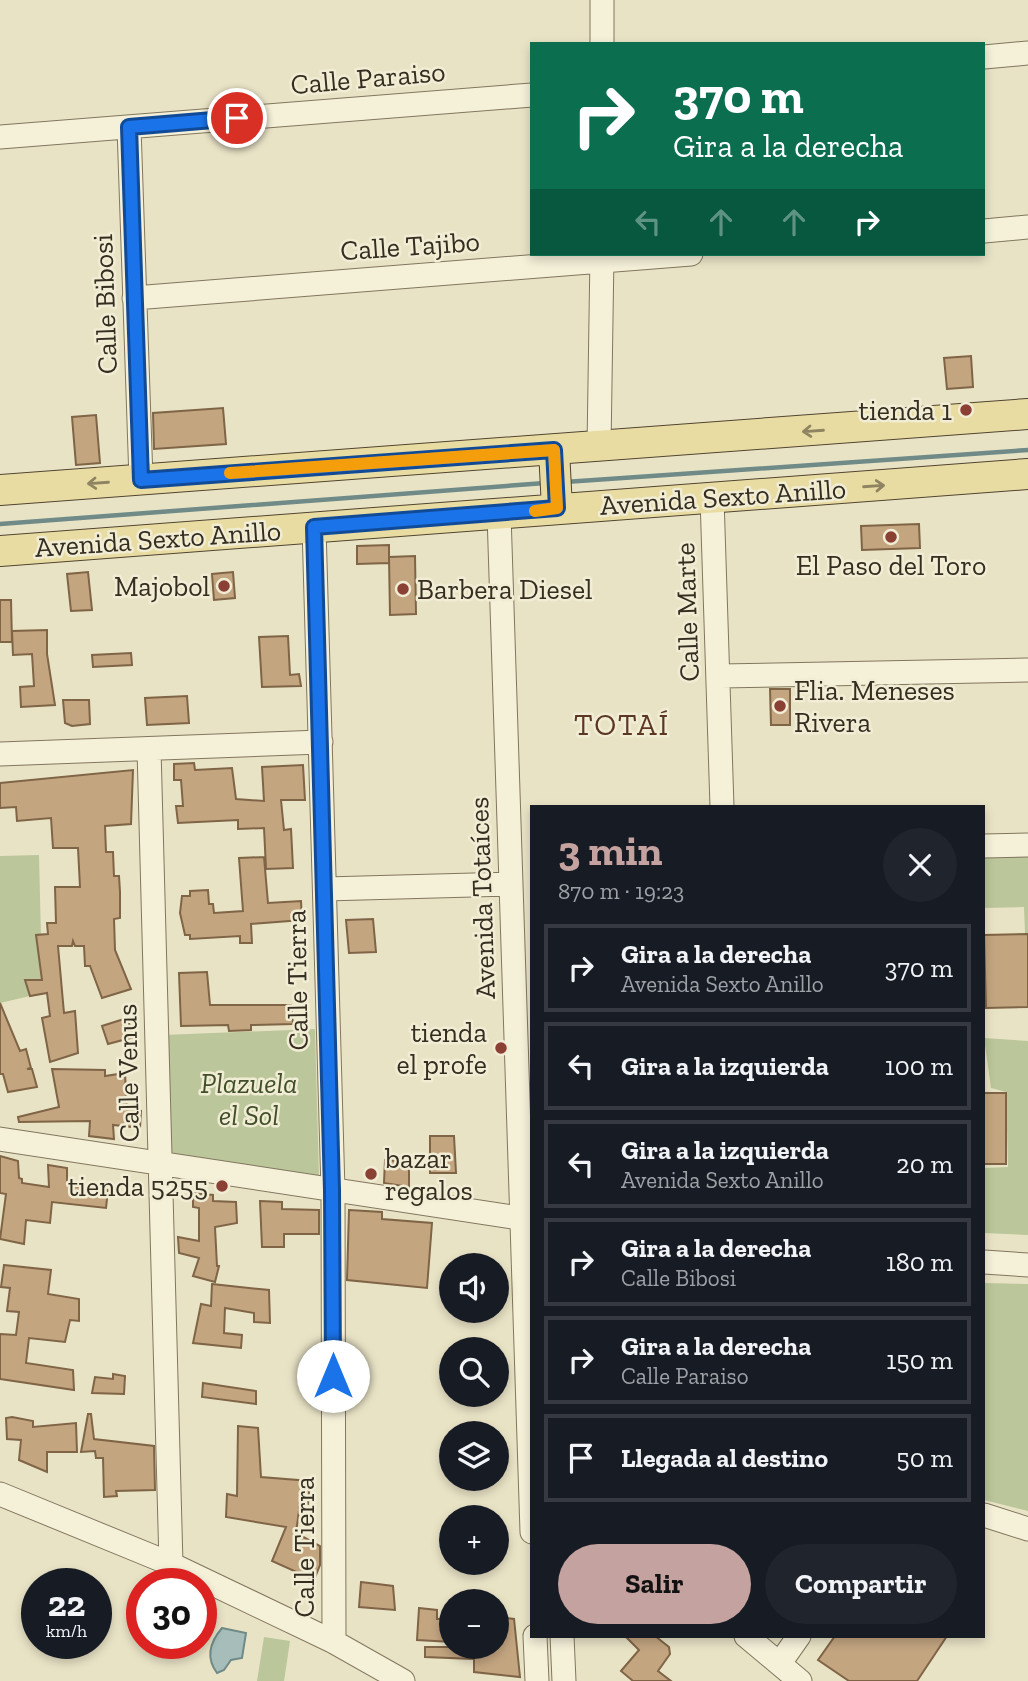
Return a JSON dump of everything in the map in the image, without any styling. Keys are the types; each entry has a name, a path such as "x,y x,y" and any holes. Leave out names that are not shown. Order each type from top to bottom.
{"main road":[{"name":"Avenida Sexto Anillo","path":"0,551 499,514 555,481 598,447 1028,414"},
{"name":"Avenida Sexto Anillo","path":"0,490 141,480 555,481 712,498 1028,474"}],"street":[{"path":"602,0 603,42"},
{"path":"985,57 1028,53"},
{"name":"Calle Paraiso","path":"0,137 530,95"},
{"name":"Calle Bibosi","path":"129,127 141,480"},
{"path":"985,231 1028,227"},
{"name":"Calle Tajibo","path":"134,298 632,256"},
{"path":"598,447 602,257"},
{"name":"Calle Marte","path":"712,498 720,676 722,805"},
{"name":"Avenida Totaíces","path":"499,514 511,884 522,933 530,1376"},
{"name":"Calle Tierra","path":"314,527 332,1190 334,1642"},
{"path":"720,676 1028,670"},
{"path":"0,754 321,742"},
{"name":"Calle Venus","path":"149,749 171,1564"},
{"path":"985,846 1028,845"},
{"path":"325,889 511,884"},
{"path":"0,1139 528,1220"},
{"path":"985,1262 1028,1265"},
{"path":"0,1494 171,1564 334,1642 403,1681"},
{"path":"985,1515 1028,1529"},
{"path":"535,1638 537,1681"},
{"path":"562,1638 564,1681"},
{"path":"749,1638 800,1681"},
{"path":"780,1663 798,1638"}],"green space":[{"path":"985,852 1028,853 1028,933 1025,933 1024,907 985,908"},
{"path":"39,855 42,980 25,981 30,996 0,1003 0,856"},
{"name":"Plazuela el Sol","path":"315,1029 319,1177 162,1156 163,1035"},
{"path":"985,1038 1028,1041 1028,1235 985,1233 985,1168 1008,1167 1006,1092 991,1088"},
{"path":"985,1283 1028,1284 1028,1511 985,1500"},
{"path":"264,1637 290,1641 284,1681 257,1681"}],"water":[{"path":"222,1628 246,1633 242,1658 231,1660 224,1670 217,1673 211,1659 217,1659 217,1635"}],"building":[{"path":"971,356 973,387 947,389 944,358"},
{"path":"223,408 226,444 154,449 153,413"},
{"path":"96,415 100,463 76,465 72,417"},
{"name":"El Paso del Toro","path":"919,524 920,548 862,550 861,526"},
{"name":"Barbera Diesel","path":"389,545 389,563 357,564 357,546"},
{"name":"Barbera Diesel","path":"415,556 416,614 390,615 389,557"},
{"path":"88,572 92,610 71,611 67,574"},
{"name":"Majobol","path":"233,572 235,598 214,600 212,574"},
{"path":"0,600 11,600 12,642 0,642"},
{"path":"47,630 47,654 55,705 21,707 20,687 34,686 32,654 13,655 12,631"},
{"path":"288,636 290,675 299,674 301,686 262,687 259,637"},
{"path":"131,653 132,665 93,667 92,655"},
{"name":"Flia. Meneses Rivera","path":"770,689 790,689 790,725 771,725"},
{"path":"187,696 189,723 147,725 145,698"},
{"path":"63,700 89,700 90,724 72,726 65,723"},
{"path":"194,763 195,770 232,768 236,799 264,801 262,767 303,765 305,800 281,800 284,830 291,829 293,868 266,869 264,828 238,829 238,820 178,823 176,806 183,806 181,780 174,780 174,764"},
{"path":"133,770 131,824 105,826 106,852 113,852 114,876 119,876 120,918 114,919 115,950 131,989 102,998 90,966 85,966 84,946 75,946 73,941 72,946 58,946 64,1013 75,1011 78,1053 50,1062 42,1018 50,1016 47,993 30,996 25,980 42,980 36,935 48,934 47,923 56,923 55,887 80,887 78,848 53,848 51,818 17,821 16,807 0,808 0,783"},
{"path":"264,857 268,903 301,901 302,920 251,924 252,943 240,943 240,936 190,939 190,935 185,935 180,913 182,896 190,896 190,891 208,890 209,904 213,904 214,913 243,911 239,858"},
{"path":"373,919 376,952 349,953 346,920"},
{"path":"1028,934 1028,1007 986,1008 985,935"},
{"path":"207,972 210,1005 291,1005 293,1024 251,1025 251,1030 229,1031 228,1025 181,1026 179,973"},
{"path":"0,1003 20,1051 26,1049 31,1068 27,1069 32,1069 37,1087 8,1092 3,1074 0,1074"},
{"path":"127,1018 134,1037 108,1044 102,1026"},
{"path":"52,1069 105,1070 105,1076 125,1073 127,1110 141,1111 140,1128 113,1125 114,1139 89,1136 90,1121 19,1122 18,1117 59,1107"},
{"path":"985,1093 1006,1093 1006,1164 985,1164"},
{"path":"430,1136 454,1136 456,1173 430,1173"},
{"path":"0,1156 18,1161 22,1183 49,1187 48,1165 67,1168 67,1185 108,1190 106,1208 52,1202 50,1223 26,1220 24,1244 0,1239 6,1194 0,1193"},
{"path":"385,1160 409,1162 409,1187 384,1183"},
{"path":"193,1193 213,1195 213,1201 236,1202 237,1223 215,1227 219,1266 215,1282 193,1276 199,1258 179,1253 178,1237 199,1241 199,1208 193,1207"},
{"path":"260,1201 282,1202 282,1209 319,1210 319,1234 284,1234 284,1247 262,1247"},
{"path":"349,1210 382,1212 382,1219 432,1223 427,1288 347,1280"},
{"path":"4,1265 51,1270 48,1294 79,1299 79,1321 70,1320 65,1342 29,1338 26,1363 73,1370 74,1390 0,1379 0,1334 16,1335 19,1312 7,1311 10,1288 1,1287"},
{"path":"212,1284 269,1290 270,1323 254,1322 254,1313 225,1308 224,1333 242,1335 241,1348 193,1343 201,1304 211,1306"},
{"path":"113,1374 125,1376 124,1394 92,1393 95,1377 113,1379"},
{"path":"203,1383 256,1391 256,1404 202,1397"},
{"path":"88,1414 91,1414 94,1439 154,1446 155,1490 116,1491 117,1496 104,1497 103,1458 96,1458 95,1451 81,1452"},
{"path":"6,1418 33,1421 33,1427 76,1423 77,1452 47,1452 47,1472 19,1460 21,1440 7,1439"},
{"path":"238,1426 258,1428 261,1477 310,1481 308,1504 300,1503 296,1533 320,1546 320,1565 314,1580 272,1561 286,1527 226,1517 227,1494 237,1496"},
{"path":"361,1582 393,1586 395,1610 359,1607"},
{"path":"419,1608 437,1610 439,1641 417,1640"},
{"path":"509,1618 514,1619 520,1677 474,1672 474,1659 509,1659"},
{"path":"627,1638 658,1638 669,1647 670,1654 658,1671 671,1681 633,1681 621,1671 639,1650"},
{"path":"834,1638 946,1638 917,1681 849,1681 818,1660"},
{"path":"425,1647 439,1647 439,1658 425,1657"}],"waterway":[{"path":"565,482 1028,450"},
{"path":"0,524 545,483"}],"slow traffic":[{"path":"230,473 554,450 557,508 535,511"}],"place":[{"name":"tienda 1","path":"966,410"},
{"name":"El Paso del Toro","path":"891,537"},
{"name":"Majobol","path":"224,586"},
{"name":"Barbera Diesel","path":"403,589"},
{"name":"Flia. Meneses Rivera","path":"780,706"},
{"name":"tienda el profe","path":"501,1048"},
{"name":"bazar regalos","path":"371,1174"},
{"name":"tienda 5255","path":"222,1186"}],"district":[{"name":"TOTAÍ","path":"622,725"}],"route":[{"path":"237,118 129,127 141,480 554,450 557,508 314,527 332,1190 333,1376"}]}
